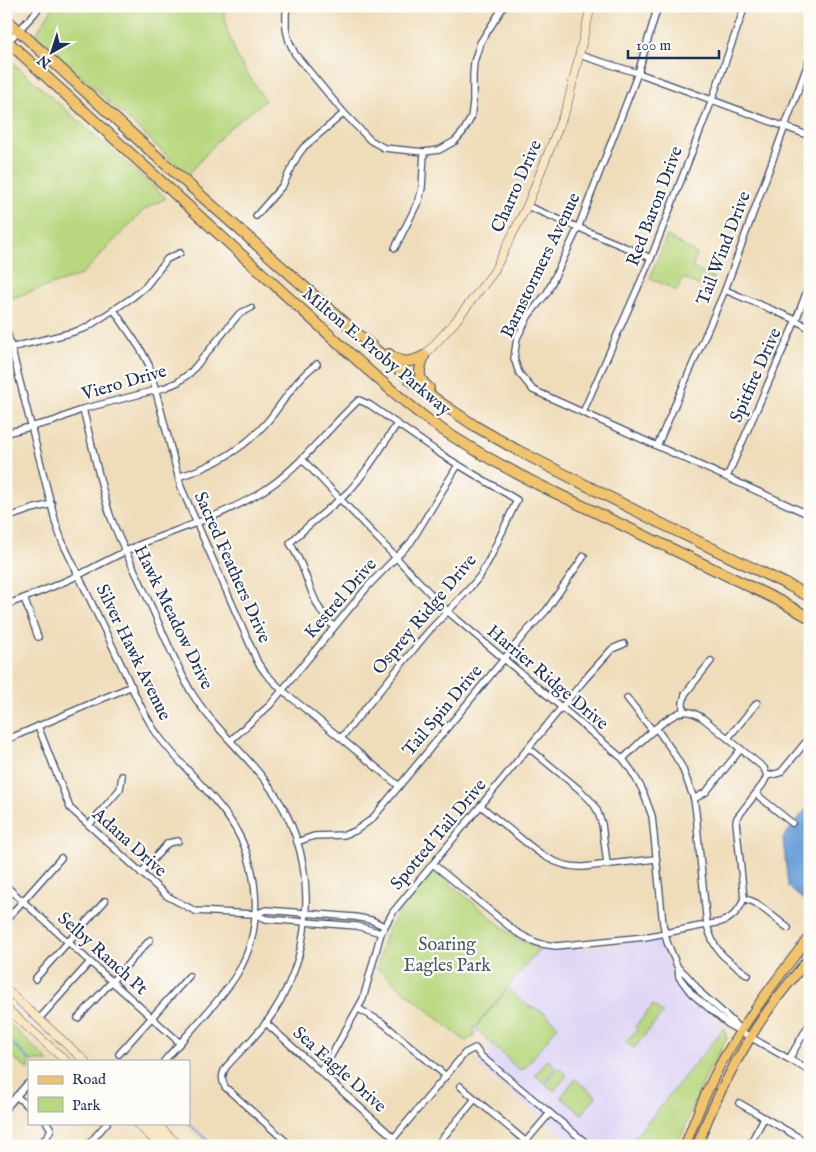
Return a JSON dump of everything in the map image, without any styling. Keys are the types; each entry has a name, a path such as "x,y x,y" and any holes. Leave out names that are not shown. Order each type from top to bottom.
{"highway":[{"name":"Milton E. Proby Parkway","path":"6,19 154,154 368,343 440,403 525,455 810,597"},
{"name":"Milton E. Proby Parkway","path":"7,41 368,370 430,421 504,467 782,602 810,618"},
{"path":"368,343 378,345 400,361 412,362 424,356"},
{"path":"424,356 419,371 425,384 455,407 488,428 494,437"}],"main road":[{"path":"685,1146 724,1059 772,985 810,936"},
{"path":"697,1146 727,1080 750,1038 779,996 810,957"}],"street":[{"path":"7,41 40,6"},
{"path":"288,6 286,30 295,54 344,113 370,140 384,148 424,152 439,150 455,141 471,118 474,62 480,43 504,6"},
{"name":"Charro Drive","path":"424,356 454,323 493,273 527,206 567,106 592,6"},
{"name":"Barnstormers Avenue","path":"658,6 638,73 578,228 547,293 529,315 517,338 514,358 519,373 533,390 810,514"},
{"name":"Red Baron Drive","path":"583,412 651,258 712,100 745,6"},
{"path":"579,55 638,73 810,136"},
{"name":"Tail Wind Drive","path":"657,446 725,290 810,58"},
{"path":"256,216 283,185 298,155 344,113"},
{"path":"395,248 419,200 422,188 424,152"},
{"path":"527,206 651,258"},
{"path":"9,348 81,330 93,324 140,292 167,259 180,253"},
{"name":"Spitfire Drive","path":"727,477 796,320 810,283"},
{"path":"725,290 796,320 810,329"},
{"name":"Viero Drive","path":"6,433 54,420 83,409 171,386 191,372 239,314 251,308"},
{"name":"Sacred Feathers Drive","path":"114,310 146,359 152,372 185,499 258,663 282,690 399,786"},
{"name":"Silver Hawk Avenue","path":"6,327 9,348 32,426 62,541 157,734 216,801 231,822 244,846 251,867 255,914 247,953 238,973 226,990 165,1060"},
{"path":"178,477 211,464 248,441 266,423 307,371 317,364"},
{"path":"6,604 79,575 126,551 234,508 274,483 302,459 360,400 458,465"},
{"name":"Hawk Meadow Drive","path":"83,409 111,516 190,688 204,709 275,794 286,814 302,860 306,882 306,922 294,970 279,1002 266,1023 226,1067 219,1078 225,1087 290,1146"},
{"path":"334,627 317,606 290,542 340,499 361,476 397,424"},
{"name":"Harrier Ridge Drive","path":"302,459 447,611 623,758 634,774 647,800 653,826 665,933 678,968 686,973 702,993 732,1019 741,1031 750,1038 810,1071"},
{"name":"Osprey Ridge Drive","path":"340,738 428,632 480,576 517,500 458,465"},
{"name":"Kestrel Drive","path":"231,740 270,705 369,585 414,538 458,465"},
{"path":"6,518 52,504"},
{"name":"Tail Spin Drive","path":"296,842 314,836 338,836 355,831 372,819 527,631 546,611 584,556"},
{"path":"24,598 38,637"},
{"name":"Spotted Tail Drive","path":"320,1071 359,1009 366,993 381,933 393,912 585,679 612,649 624,644"},
{"path":"683,712 685,694 711,661"},
{"path":"6,740 132,686"},
{"path":"627,698 672,749 682,767 694,799 707,925 713,944 724,957 748,975"},
{"path":"728,738 757,702"},
{"path":"623,758 655,729 674,715 683,712 698,715 764,768 767,776"},
{"name":"Adana Drive","path":"38,726 70,808 167,896 195,911 255,914"},
{"path":"433,864 516,932 527,939 541,944 556,946 645,936 721,922 732,917 740,908 744,898 737,818 756,794 767,776 782,771 805,743"},
{"path":"529,748 592,802 602,824 607,864"},
{"path":"694,799 706,792 741,749"},
{"path":"88,825 120,789 122,776"},
{"path":"756,794 792,823"},
{"path":"481,806 535,850 553,861 568,866 576,867 656,859"},
{"path":"141,873 168,843 178,841"},
{"path":"6,920 61,858"},
{"name":"Selby Ranch Pt","path":"6,886 180,1043"},
{"path":"744,898 756,903 788,928"},
{"path":"35,979 105,901"},
{"path":"255,914 266,910 364,918 384,926"},
{"path":"255,914 266,919 357,926 381,933"},
{"path":"78,1018 150,940"},
{"path":"39,1019 90,962"},
{"path":"118,1054 189,976"},
{"path":"6,989 84,1060"},
{"path":"6,1008 65,1060"},
{"path":"359,1009 383,1023 446,1076"},
{"name":"Sea Eagle Drive","path":"266,1023 394,1138"},
{"path":"789,1059 810,1023"},
{"path":"52,1048 70,1060"},
{"path":"387,1146 465,1053 475,1048 481,1056 590,1146"},
{"path":"6,1108 27,1084"},
{"path":"460,1086 524,1144 531,1146"},
{"path":"16,1096 28,1106"},
{"path":"436,1146 475,1099"},
{"path":"739,1103 810,1144"},
{"path":"524,1144 550,1113"},
{"path":"749,1146 764,1118"},
{"path":"39,1146 48,1135 50,1128 48,1124"},
{"path":"87,1146 106,1124"},
{"path":"137,1124 161,1146"},
{"path":"145,1124 170,1146"},
{"path":"156,1124 180,1146"}],"shaded area":[{"path":"659,940 671,968 685,990 697,1003 725,1026 628,1146 576,1146 475,1063 484,1061 490,1050 485,1040 474,1033 474,1028 540,948 562,950"}],"green space":[{"path":"54,6 223,6 227,30 238,59 265,101 228,129 188,175 36,34"},
{"path":"6,57 166,198 144,210 81,275 6,300"},
{"path":"667,236 697,254 692,268 714,278 709,289 682,278 677,291 650,278"},
{"name":"Soaring Eagles Park","path":"431,873 438,874 516,938 540,948 474,1028 474,1037 466,1042 377,968 389,928 405,904"},
{"path":"508,989 528,1006 546,1014 558,1026 524,1069 518,1069 476,1029"},
{"path":"653,1005 663,1013 634,1048 626,1042 637,1029 635,1027"},
{"path":"6,1021 48,1060 28,1060 28,1070 6,1051"},
{"path":"724,1028 727,1039 706,1076 677,1146 628,1146"},
{"path":"548,1060 556,1067 543,1082 535,1075"},
{"path":"558,1068 567,1075 554,1091 545,1083"},
{"path":"575,1079 596,1096 582,1114 561,1097"}],"water":[{"path":"810,804 810,898 806,902 788,887 783,838"}],"waterway":[{"path":"6,1038 30,1060"},
{"path":"189,1124 214,1146"}]}
